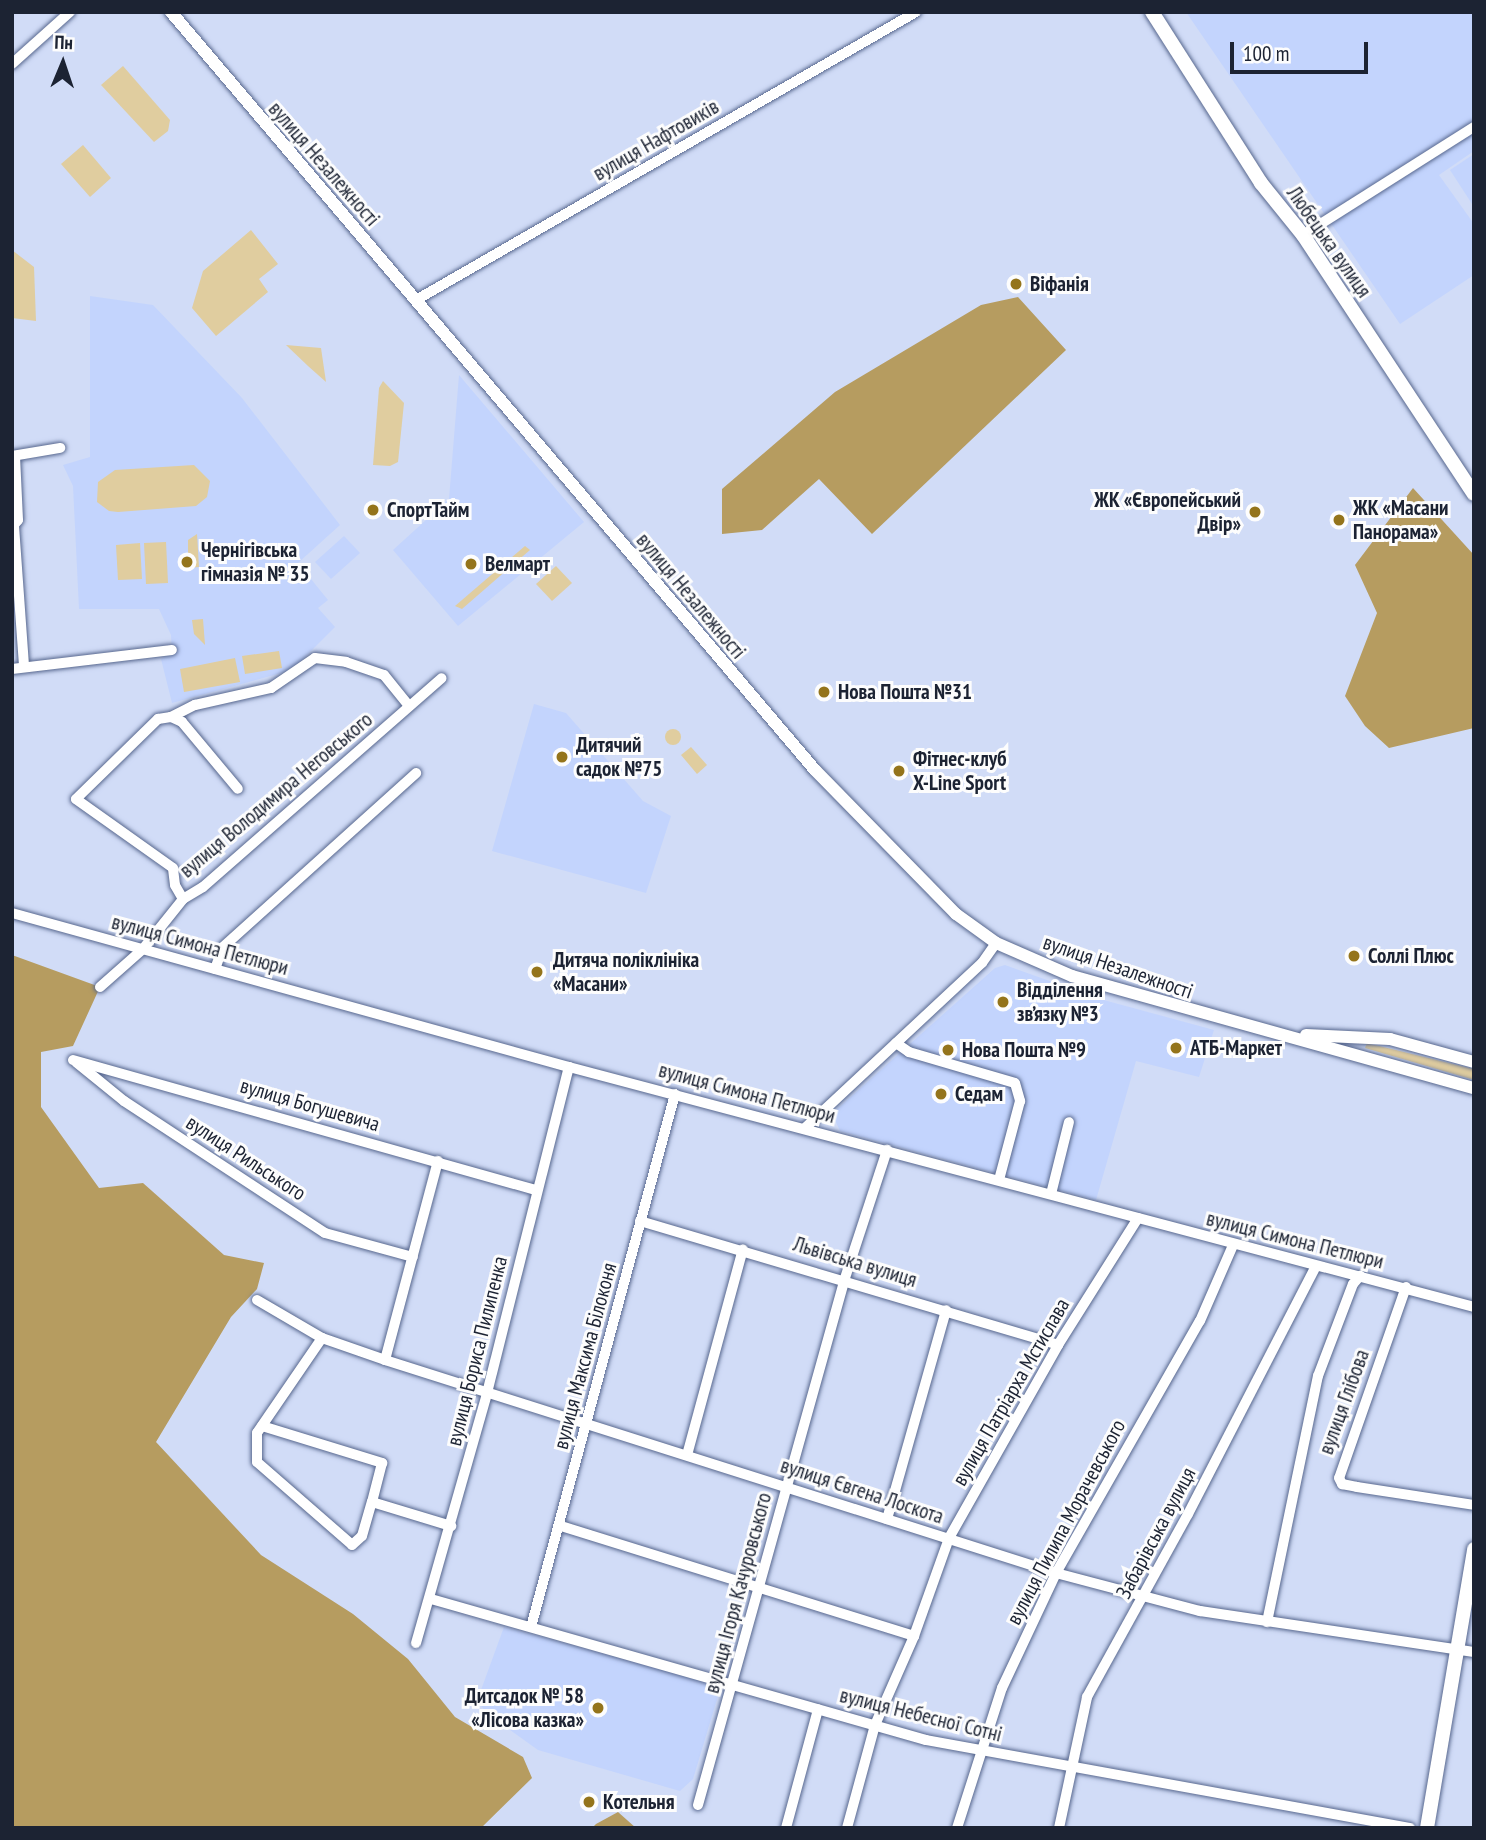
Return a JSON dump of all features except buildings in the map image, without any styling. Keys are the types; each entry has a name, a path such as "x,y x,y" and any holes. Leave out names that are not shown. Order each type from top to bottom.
{"main road":[{"name":"Любецька вулиця","path":"1152,12 1261,183 1303,235 1474,494"},
{"path":"1427,1828 1474,1549"}],"street":[{"path":"12,64 70,12"},
{"name":"вулиця Нафтовиків","path":"416,300 916,12"},
{"name":"вулиця Незалежності","path":"175,15 815,770 956,914 996,943 1072,976 1227,1022 1288,1034 1474,1088"},
{"path":"1303,235 1474,127"},
{"path":"24,667 13,527 18,520 14,456 60,448"},
{"path":"12,669 172,650"},
{"path":"183,899 174,886 173,868 76,799 158,719 171,717 195,705 271,688 315,658 346,662 384,675 409,706"},
{"name":"вулиця Володимира Неговського","path":"100,987 143,949 183,899 203,887 442,678"},
{"path":"171,717 181,722 239,789"},
{"path":"215,969 223,947 416,773"},
{"name":"вулиця Симона Петлюри","path":"12,913 569,1067 1474,1307"},
{"path":"805,1128 988,958 996,943"},
{"name":"вулиця Незалежності","path":"1288,1034 1390,1039 1474,1062"},
{"path":"896,1043 909,1052 1015,1083 1020,1101 999,1180"},
{"name":"вулиця Богушевича","path":"73,1060 537,1190"},
{"name":"вулиця Рильського","path":"73,1060 124,1101 325,1233 413,1257"},
{"name":"вулиця Бориса Пилипенка","path":"416,1643 432,1599 487,1394 569,1067"},
{"name":"вулиця Максима Білоконя","path":"531,1627 561,1526 675,1094"},
{"path":"1051,1194 1069,1122"},
{"name":"вулиця Ігоря Качуровського","path":"698,1805 845,1278 887,1150"},
{"path":"385,1360 438,1161"},
{"name":"вулиця Патріарха Мстислава","path":"847,1828 875,1725 914,1636 949,1538 1058,1345 1138,1219"},
{"name":"Львівська вулиця","path":"640,1221 845,1278 1058,1345"},
{"name":"вулиця Пилипа Морачевського","path":"957,1828 1002,1688 1056,1573 1200,1321 1233,1245"},
{"path":"687,1455 743,1249"},
{"name":"Забарівська вулиця","path":"1059,1828 1087,1697 1144,1597 1316,1266"},
{"path":"1267,1622 1318,1376 1353,1284 1360,1276"},
{"name":"вулиця Глібова","path":"1406,1287 1339,1478 1342,1484 1448,1505 1474,1505"},
{"name":"вулиця Євгена Лоскота","path":"257,1300 322,1338 385,1360 1056,1573 1144,1597 1267,1622 1474,1653"},
{"path":"887,1519 946,1310"},
{"path":"262,1426 382,1463 362,1536 352,1545 257,1462 257,1433 322,1338"},
{"path":"372,1502 451,1526"},
{"path":"561,1526 914,1636"},
{"name":"вулиця Небесної Сотні","path":"432,1599 875,1725 981,1752 1410,1828"},
{"path":"786,1828 818,1709"}],"shaded area":[{"path":"1186,12 1474,12 1474,151 1439,175 1474,224 1474,275 1400,324"},
{"path":"123,66 170,120 168,131 154,142 101,85"},
{"path":"83,145 111,178 90,197 61,164"},
{"path":"1474,154 1474,207 1450,170"},
{"path":"251,230 278,264 259,279 268,292 216,336 192,308 203,271"},
{"path":"12,250 34,267 36,321 12,318"},
{"name":"Чернігівська гімназія № 35","path":"90,296 153,305 242,398 340,525 298,563 328,600 318,608 335,627 292,670 172,703 161,659 172,653 171,635 159,609 79,609 73,486 63,465 90,457"},
{"path":"1018,297 1066,350 872,534 819,479 762,530 722,534 722,489 835,392 981,305"},
{"path":"286,345 321,348 326,382 308,366"},
{"path":"459,375 584,522 458,626 393,550 449,499"},
{"path":"383,381 404,403 398,462 390,466 373,465 379,388"},
{"path":"194,465 210,481 207,497 196,506 118,512 109,511 97,502 98,482 115,470"},
{"path":"1413,488 1474,555 1474,728 1389,748 1365,726 1345,696 1377,613 1355,565"},
{"path":"197,534 199,567 188,568 188,540"},
{"path":"344,536 360,553 331,579 315,562"},
{"path":"166,542 168,583 146,584 144,543"},
{"path":"140,543 142,579 118,580 116,545"},
{"path":"525,546 530,550 462,609 455,606"},
{"path":"556,566 572,583 552,601 536,584"},
{"path":"203,619 205,645 194,634 192,620"},
{"path":"279,651 282,668 245,674 242,656"},
{"path":"235,658 240,682 184,692 180,669"},
{"name":"Дитячий садок №75","path":"534,704 566,713 643,801 671,816 646,893 492,851"},
{"path":"670,729 676,729 681,737 679,743 670,745 665,740 665,734"},
{"path":"691,747 707,765 697,774 681,755"},
{"path":"12,955 100,987 73,1046 41,1052 41,1107 99,1188 143,1183 224,1255 264,1263 257,1289 231,1317 156,1442 261,1555 353,1614 408,1659 455,1717 523,1757 532,1778 481,1828 12,1828"},
{"path":"1005,965 1100,999 1214,1030 1199,1077 1136,1061 1096,1200 840,1131 835,1120 836,1110 995,968"},
{"path":"1367,1043 1474,1069 1474,1080 1365,1048"},
{"name":"Дитсадок № 58 «Лісова казка»","path":"504,1627 721,1686 693,1779 680,1791 538,1750 488,1714 477,1701"},
{"path":"618,1812 636,1828 592,1828 596,1824"}],"place":[{"name":"Віфанія","path":"1016,284"},
{"name":"СпортТайм","path":"373,510"},
{"name":"ЖК «Європейський Двір»","path":"1255,512"},
{"name":"ЖК «Масани Панорама»","path":"1339,520"},
{"name":"Чернігівська гімназія № 35","path":"187,562"},
{"name":"Велмарт","path":"471,564"},
{"name":"Нова Пошта №31","path":"824,692"},
{"name":"Дитячий садок №75","path":"562,757"},
{"name":"Фітнес-клуб X-Line Sport","path":"899,771"},
{"name":"Соллі Плюс","path":"1354,956"},
{"name":"Дитяча поліклініка «Масани»","path":"537,972"},
{"name":"Відділення зв’язку №3","path":"1003,1002"},
{"name":"АТБ-Маркет","path":"1176,1048"},
{"name":"Нова Пошта №9","path":"948,1050"},
{"name":"Седам","path":"941,1094"},
{"name":"Дитсадок № 58 «Лісова казка»","path":"598,1708"},
{"name":"Котельня","path":"589,1802"}]}
